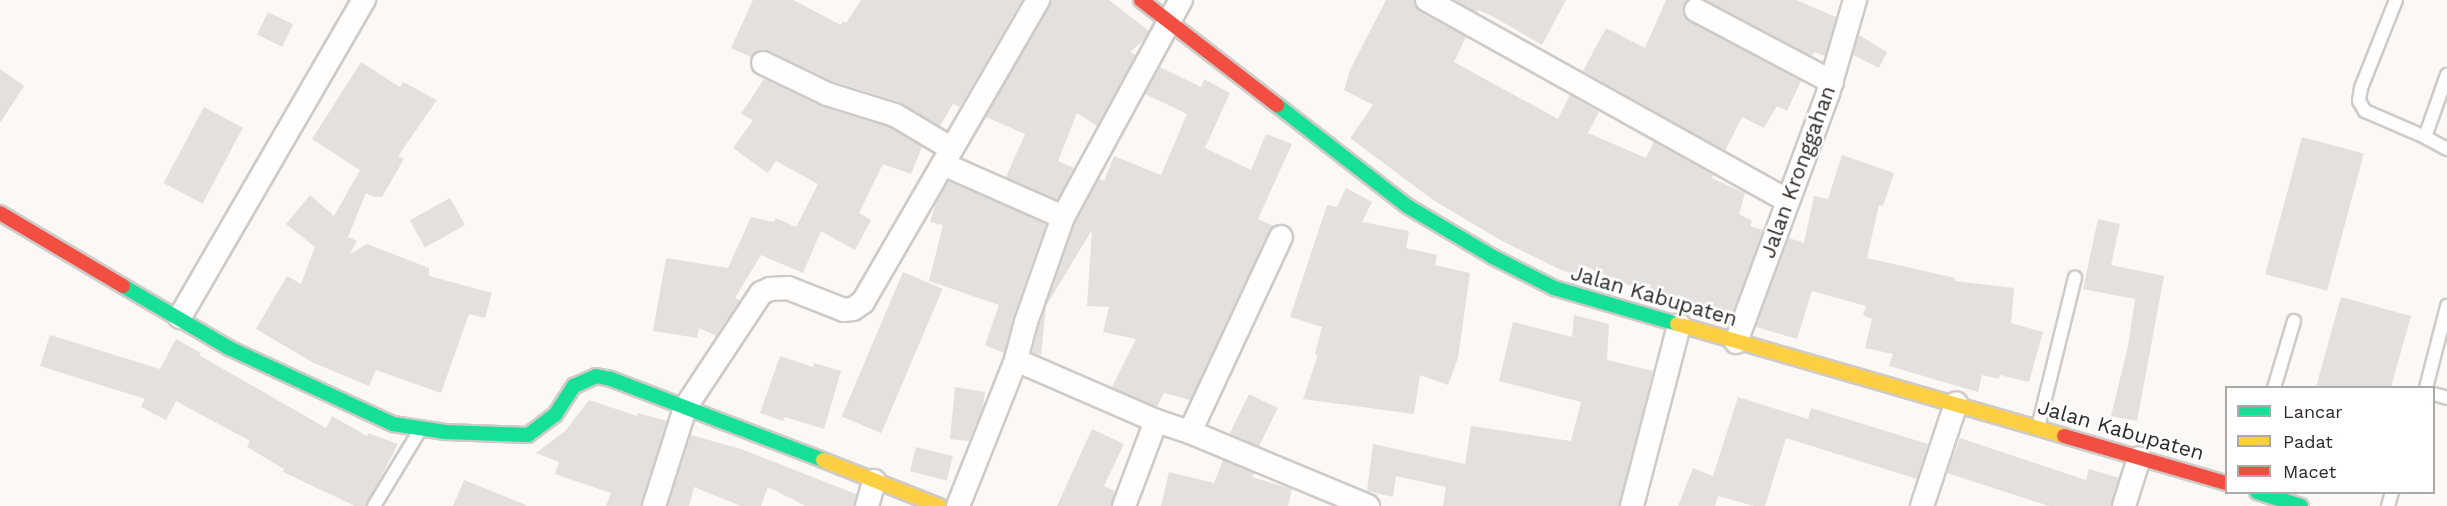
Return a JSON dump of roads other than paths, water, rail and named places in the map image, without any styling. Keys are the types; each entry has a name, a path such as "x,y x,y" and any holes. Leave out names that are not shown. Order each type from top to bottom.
{"main road":[{"name":"Jalan Kabupaten","path":"1141,0 1407,206 1554,288 2225,483"},
{"path":"0,213 230,348 383,419 421,429 528,435 555,415 574,386 596,376 611,379 939,506"},
{"path":"2263,494 2298,506"}],"street":[{"path":"180,317 364,0"},
{"path":"654,506 685,408 761,293 770,289 788,288 844,310 854,309 863,302 1038,0"},
{"path":"958,506 1016,360 1026,322 1063,217 1168,20 1181,0"},
{"path":"1427,0 1786,200"},
{"name":"Jalan Kronggahan","path":"1736,342 1786,200 1832,82 1855,0"},
{"path":"1696,10 1832,82"},
{"path":"763,63 827,94 895,115 948,156 1063,217"},
{"path":"1190,432 1281,237"},
{"path":"1632,506 1679,325"},
{"path":"1016,360 1156,421 1190,432 1368,506"},
{"path":"1922,506 1956,404"},
{"path":"1124,506 1156,421"},
{"path":"2124,506 2139,458"},
{"path":"867,506 874,481"}],"lane":[{"path":"2396,0 2361,88 2359,101 2372,116 2425,137 2447,149"},
{"path":"2425,137 2447,75"},
{"path":"2038,428 2075,277"},
{"path":"2426,386 2447,306"},
{"path":"2274,386 2294,321"},
{"path":"374,506 421,429"}]}
